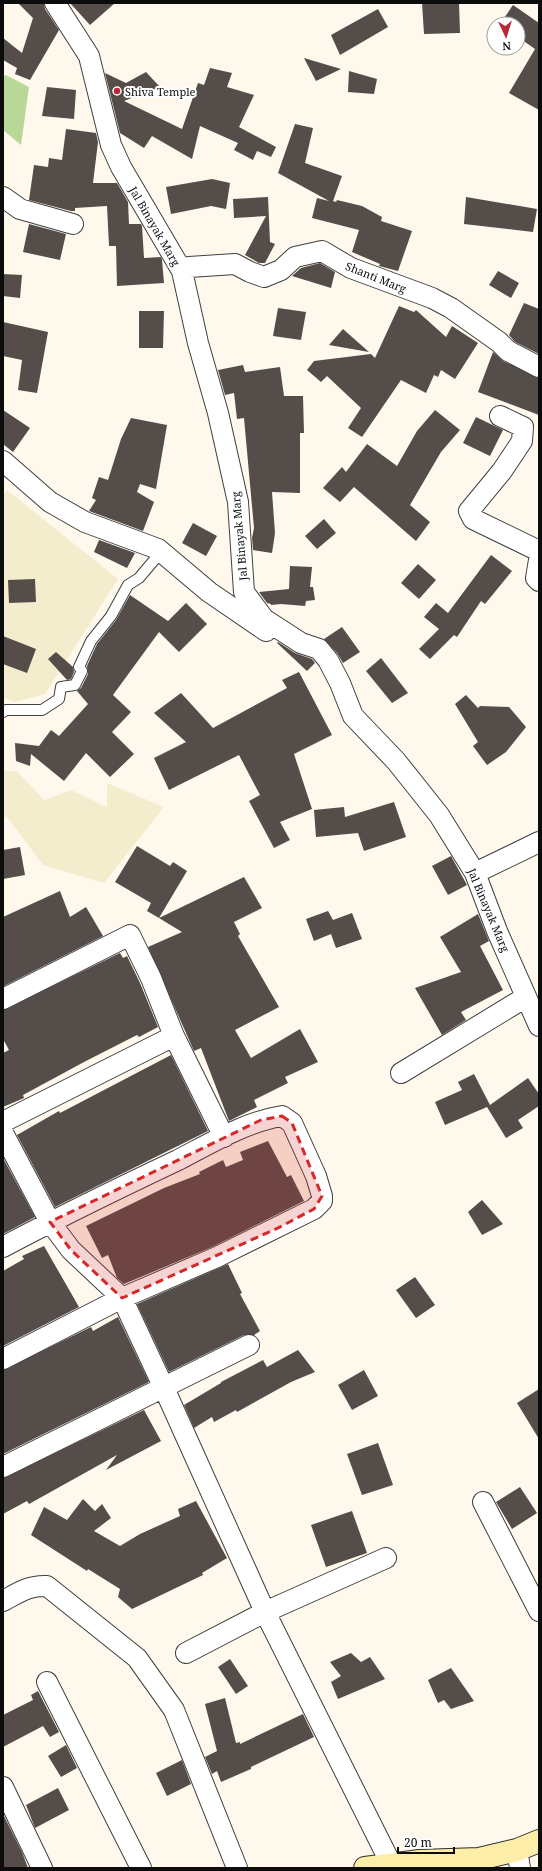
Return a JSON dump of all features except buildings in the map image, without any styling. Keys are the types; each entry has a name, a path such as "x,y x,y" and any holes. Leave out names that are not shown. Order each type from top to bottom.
{"street":[{"name":"Jal Binayak Marg","path":"55,3 89,56 111,145 121,167 182,271 198,343 218,413 238,502 244,592 264,619 301,643 319,649 328,660 340,683 353,716 396,761 439,815 475,873 497,931 539,1026"},
{"path":"3,198 20,209 73,224"},
{"name":"Shanti Marg","path":"182,271 189,267 235,264 264,277 281,270 295,257 322,251 351,268 432,298 451,308 499,342 508,351 539,367"},
{"path":"500,416 523,427 522,441 502,471 469,511 473,519 539,551"},
{"path":"3,461 50,502 85,522 158,549 209,592 274,636 301,643"},
{"path":"539,560 536,578 539,581"},
{"path":"475,873 539,842"},
{"path":"3,998 130,935 151,978 174,1036 224,1137"},
{"path":"401,1073 526,997"},
{"path":"3,1122 174,1036"},
{"path":"3,1247 50,1222 224,1137 261,1120 282,1116 288,1118 292,1123 316,1176 322,1196 322,1201 314,1209 271,1231 217,1257 122,1298 3,1359"},
{"path":"3,1133 50,1222 71,1250 122,1298 265,1612 391,1864"},
{"path":"3,1468 249,1345"},
{"path":"483,1502 539,1610"},
{"path":"186,1652 265,1612 386,1558"},
{"path":"3,1601 26,1588 35,1585 47,1586 137,1658 174,1710 237,1868"},
{"path":"47,1682 141,1868"},
{"path":"3,1787 42,1868"},
{"path":"365,1868 420,1861 479,1863 519,1859 539,1841"}],"lane":[{"path":"3,712 6,710 42,710 59,699 62,687 75,685 82,671 79,667 90,641 111,616 128,585 139,578 161,552"}],"highlighted area":[{"path":"282,1116 292,1123 322,1196 314,1209 278,1228 122,1298 71,1250 50,1222 261,1120"}],"shaded area":[{"path":"7,490 118,579 45,694 14,702 3,697 3,495"},
{"path":"3,771 17,771 44,800 71,790 107,807 107,783 164,807 104,883 43,865 7,817 3,816"}],"green space":[{"path":"6,75 29,87 21,145 3,130 3,76"}],"place":[{"name":"Shiva Temple","path":"117,91"}]}
